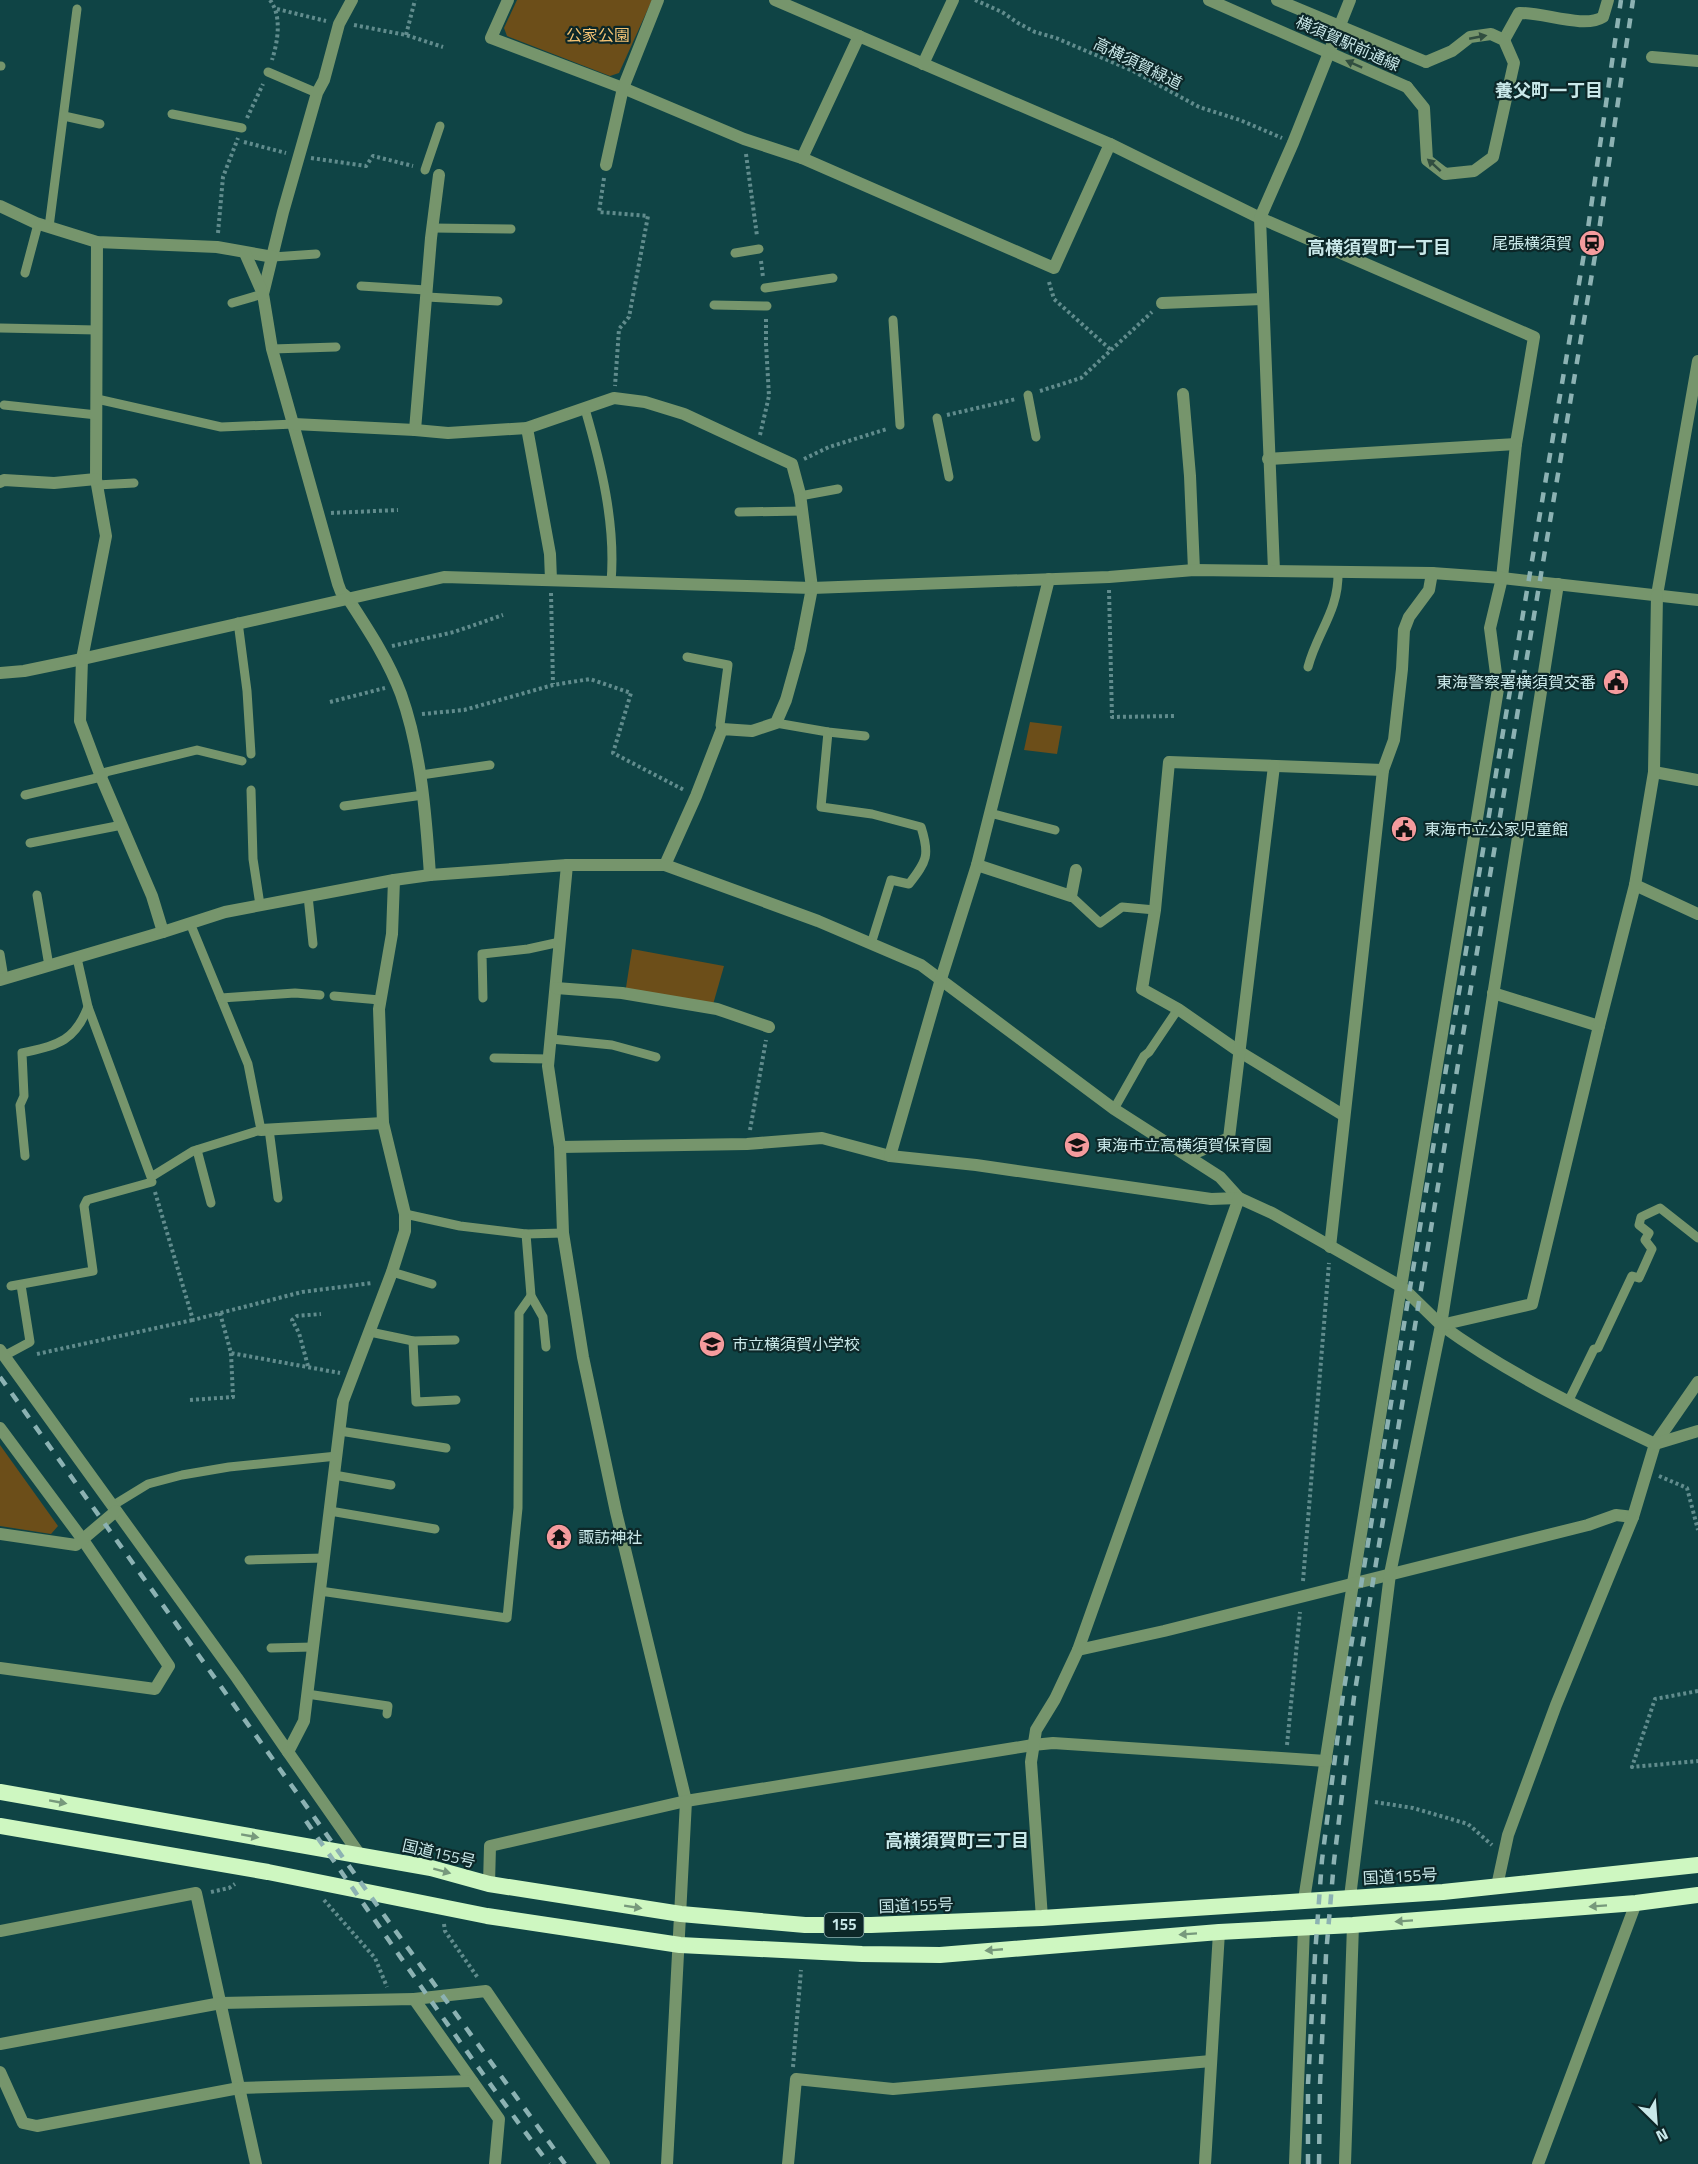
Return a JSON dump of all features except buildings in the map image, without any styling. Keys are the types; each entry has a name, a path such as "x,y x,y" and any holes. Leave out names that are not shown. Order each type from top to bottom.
{"highway":[{"name":"国道155号","path":"0,1792 431,1868 489,1884 681,1914 827,1925 1042,1918 1443,1892 1698,1865"},
{"name":"155","path":"0,1826 268,1872 487,1916 680,1945 862,1954 940,1955 1219,1932 1353,1925 1636,1903 1698,1895"}],"street":[{"path":"263,294 283,212 317,93 324,80 339,24 352,0"},
{"path":"508,0 491,38 623,88 744,139 802,158 1054,268 1110,144"},
{"path":"606,165 623,88 658,0"},
{"path":"775,0 1110,144 1260,218 1534,337 1516,444 1502,578 1490,628 1498,689 1304,1900"},
{"path":"923,64 953,0"},
{"name":"横須賀駅前通線","path":"1209,0 1407,87 1424,108 1427,159 1445,174 1474,171 1493,157 1514,63 1504,40 1491,34 1470,37 1452,51 1426,62 1277,0"},
{"path":"1274,570 1260,218 1293,143 1350,0"},
{"path":"1504,40 1519,13 1532,12 1585,22 1603,17 1608,0"},
{"path":"802,158 859,36"},
{"path":"1652,57 1698,61"},
{"path":"415,430 432,228 439,175"},
{"path":"0,206 44,226 97,242 217,247 273,257"},
{"path":"97,242 97,482 106,536 82,659 80,721 101,777 152,896 163,932"},
{"path":"245,253 263,294 272,350 338,584 341,592 347,597 380,649 408,714 421,775 430,875"},
{"path":"1162,303 1262,299"},
{"path":"1441,1325 1532,1304 1635,885 1654,772 1657,595 1698,363"},
{"path":"1183,394 1190,476 1194,570"},
{"path":"294,424 448,433 527,428 614,398 645,402 684,414 792,464 801,496 812,588 800,650 786,700 776,723 752,731 722,729 696,796 665,865"},
{"path":"527,428 550,554 551,580"},
{"path":"1268,459 1516,444"},
{"path":"0,482 4,480 54,483 97,482"},
{"path":"0,674 82,659 347,597 444,577 812,588 1109,577 1194,570 1274,570 1432,573 1502,578 1698,600"},
{"path":"1330,1247 1383,770 1394,740 1404,630 1409,617 1429,590 1432,573"},
{"path":"890,1156 941,979 977,865 1049,579"},
{"path":"1350,1897 1390,1574 1441,1325 1558,584"},
{"path":"1343,1115 1240,1052 1178,1009 1142,989 1155,910 1168,762 1383,770"},
{"path":"1188,1156 1229,1138 1274,766"},
{"path":"1654,772 1698,780"},
{"path":"567,865 548,1066 560,1147 563,1233 583,1357 616,1512 686,1801 667,2164"},
{"path":"2,979 225,912 394,880 430,875 567,865 665,865 818,921 921,965 1114,1109 1220,1177 1239,1198 1272,1213 1402,1287 1441,1325 1472,1347 1568,1402 1655,1444 1698,1431"},
{"path":"977,865 1071,896 1076,870"},
{"path":"288,1752 304,1721 343,1401 405,1232 405,1214 382,1124 379,1009 392,934 394,880"},
{"path":"1635,885 1698,914"},
{"path":"556,988 622,993 717,1009 769,1028"},
{"path":"1493,993 1599,1026"},
{"path":"265,1129 382,1124"},
{"path":"560,1147 747,1144 822,1138 890,1156 976,1165 1211,1199 1239,1198"},
{"path":"1042,1918 1031,1762 1036,1730 1055,1699 1078,1650 1239,1198"},
{"path":"4,1355 360,1855"},
{"path":"1497,1886 1508,1835 1556,1705 1633,1517 1655,1444 1698,1382"},
{"path":"0,1428 83,1540 169,1665 155,1689 0,1668"},
{"path":"0,1534 76,1545 114,1509"},
{"path":"1078,1650 1588,1525 1616,1515 1633,1517"},
{"path":"489,1884 490,1846 686,1801 1033,1745 1053,1743 1326,1761"},
{"path":"0,1931 196,1893 256,2164"},
{"path":"1538,2164 1636,1903"},
{"path":"1345,2164 1353,1925"},
{"path":"1294,2164 1305,1927"},
{"path":"1205,2164 1219,1932"},
{"path":"0,2044 221,2003 414,1999 486,1991 604,2164"},
{"path":"414,1999 499,2119 495,2164"},
{"path":"788,2164 796,2079 893,2089 1210,2061"},
{"path":"0,2072 23,2123 37,2126 239,2088 472,2081"}],"lane":[{"path":"25,273 44,226 64,116 77,9"},
{"path":"268,72 317,93"},
{"path":"172,114 242,128"},
{"path":"64,116 100,124"},
{"path":"425,170 440,126"},
{"path":"432,228 511,230"},
{"path":"735,253 759,249"},
{"path":"273,257 316,254"},
{"path":"765,288 833,278"},
{"path":"361,286 498,301"},
{"path":"232,303 263,294"},
{"path":"714,304 767,306"},
{"path":"893,321 900,425"},
{"path":"0,328 97,330"},
{"path":"272,350 336,347"},
{"path":"1028,396 1036,437"},
{"path":"97,399 221,427 294,424"},
{"path":"4,405 97,415"},
{"path":"585,409 598,452 607,500 611,582"},
{"path":"937,418 949,477"},
{"path":"97,482 134,483"},
{"path":"801,496 838,489"},
{"path":"739,512 803,511"},
{"path":"1308,667 1312,651 1336,600 1338,572"},
{"path":"238,622 247,691 251,754"},
{"path":"687,657 728,665 720,725 722,729"},
{"path":"776,723 865,736"},
{"path":"828,732 820,807 872,814 921,826 927,845 926,856 920,870 909,884 891,880 871,944"},
{"path":"25,795 101,777 106,772 197,750 242,761"},
{"path":"421,775 490,765"},
{"path":"251,790 253,859 260,905"},
{"path":"344,806 423,795"},
{"path":"990,813 1055,830"},
{"path":"30,843 122,825"},
{"path":"37,895 49,966"},
{"path":"308,896 313,944"},
{"path":"1071,896 1100,923 1122,907 1155,910"},
{"path":"190,923 248,1064 265,1129 278,1198"},
{"path":"483,998 482,954 528,949 560,942"},
{"path":"0,954 2,979"},
{"path":"77,958 87,1007 151,1177 197,1149 265,1129"},
{"path":"221,998 295,993 320,995"},
{"path":"334,996 380,1000"},
{"path":"25,1156 20,1106 24,1096 22,1053 58,1043 74,1034 87,1007"},
{"path":"1114,1109 1143,1056 1149,1052 1178,1009"},
{"path":"551,1039 612,1045 656,1057"},
{"path":"494,1058 549,1059"},
{"path":"197,1149 211,1203"},
{"path":"11,1286 93,1271 84,1206 87,1200 152,1182"},
{"path":"1568,1402 1594,1349 1598,1348 1632,1276 1639,1278 1646,1267 1652,1249 1645,1240 1649,1233 1639,1226 1641,1217 1660,1208 1698,1238"},
{"path":"405,1214 460,1226 526,1234 563,1233"},
{"path":"526,1234 531,1296 543,1317 546,1347"},
{"path":"390,1276 432,1284"},
{"path":"4,1355 30,1342 21,1285"},
{"path":"320,1591 507,1618 518,1508 519,1313 531,1296"},
{"path":"370,1332 413,1341 454,1340"},
{"path":"413,1341 416,1402 456,1400"},
{"path":"339,1431 446,1448"},
{"path":"114,1509 148,1484 182,1475 229,1467 337,1456"},
{"path":"334,1475 391,1485"},
{"path":"330,1511 435,1529"},
{"path":"249,1560 324,1558"},
{"path":"271,1648 313,1647"},
{"path":"307,1694 388,1706 387,1714"}],"path":[{"path":"406,35 415,0"},
{"name":"高横須賀緑道","path":"975,0 1002,12 1035,32 1056,38 1133,71 1199,106 1240,120 1293,143"},
{"path":"277,9 339,24 406,35 443,47"},
{"path":"237,140 298,157 366,166 373,156 425,170"},
{"path":"606,165 599,212 648,216 629,317 619,329 614,398"},
{"path":"1043,264 1054,299 1112,351"},
{"path":"937,418 1028,396 1081,378 1162,303"},
{"path":"792,464 829,447 900,425"},
{"path":"318,513 398,510"},
{"path":"1109,577 1112,717 1175,716"},
{"path":"551,580 553,685"},
{"path":"380,649 454,632 503,615"},
{"path":"408,714 450,713 553,685 590,679 631,693 613,753 696,796"},
{"path":"330,702 397,685"},
{"path":"747,1144 769,1028"},
{"path":"152,1182 193,1320"},
{"path":"1286,1758 1302,1596 1330,1247"},
{"path":"4,1355 193,1320 302,1292 390,1276"},
{"path":"190,1400 233,1397 231,1353 220,1313"},
{"path":"308,1366 299,1333 292,1320 297,1316 321,1314"},
{"path":"231,1353 308,1366 352,1378"},
{"path":"1646,1471 1687,1488 1698,1530"},
{"path":"1698,1691 1654,1699 1632,1767 1698,1761"},
{"path":"1363,1800 1413,1808 1468,1824 1503,1855"},
{"path":"197,1895 229,1888 238,1882"},
{"path":"323,1898 375,1958 387,1984 386,2000"},
{"path":"444,1920 445,1931 486,1991"},
{"path":"796,2079 793,2066 801,1970"}],"green space":[{"name":"公家公園","path":"517,0 652,0 619,73 610,76 507,36 504,28"},
{"path":"1030,722 1062,726 1057,754 1024,750"},
{"path":"632,949 724,966 712,1008 625,994"},
{"path":"0,1445 58,1526 51,1534 0,1526"}],"railway":[{"path":"1308,2164 1308,2084 1322,1860 1343,1695 1586,242 1621,0"},
{"path":"1319,2164 1326,1955 1334,1861 1354,1697 1459,1058 1597,244 1633,0"},
{"path":"0,1377 389,1922 565,2164"},
{"path":"306,1821 456,2037 549,2164"}],"place":[{"name":"尾張横須賀","path":"1592,243"},
{"name":"東海警察署横須賀交番","path":"1616,682"},
{"name":"東海市立公家児童館","path":"1404,829"},
{"name":"東海市立高横須賀保育園","path":"1077,1145"},
{"name":"市立横須賀小学校","path":"712,1344"},
{"name":"諏訪神社","path":"559,1537"}],"district":[{"name":"養父町一丁目","path":"1549,91"},
{"name":"高横須賀町一丁目","path":"1379,248"},
{"name":"高横須賀町三丁目","path":"957,1841"}]}
